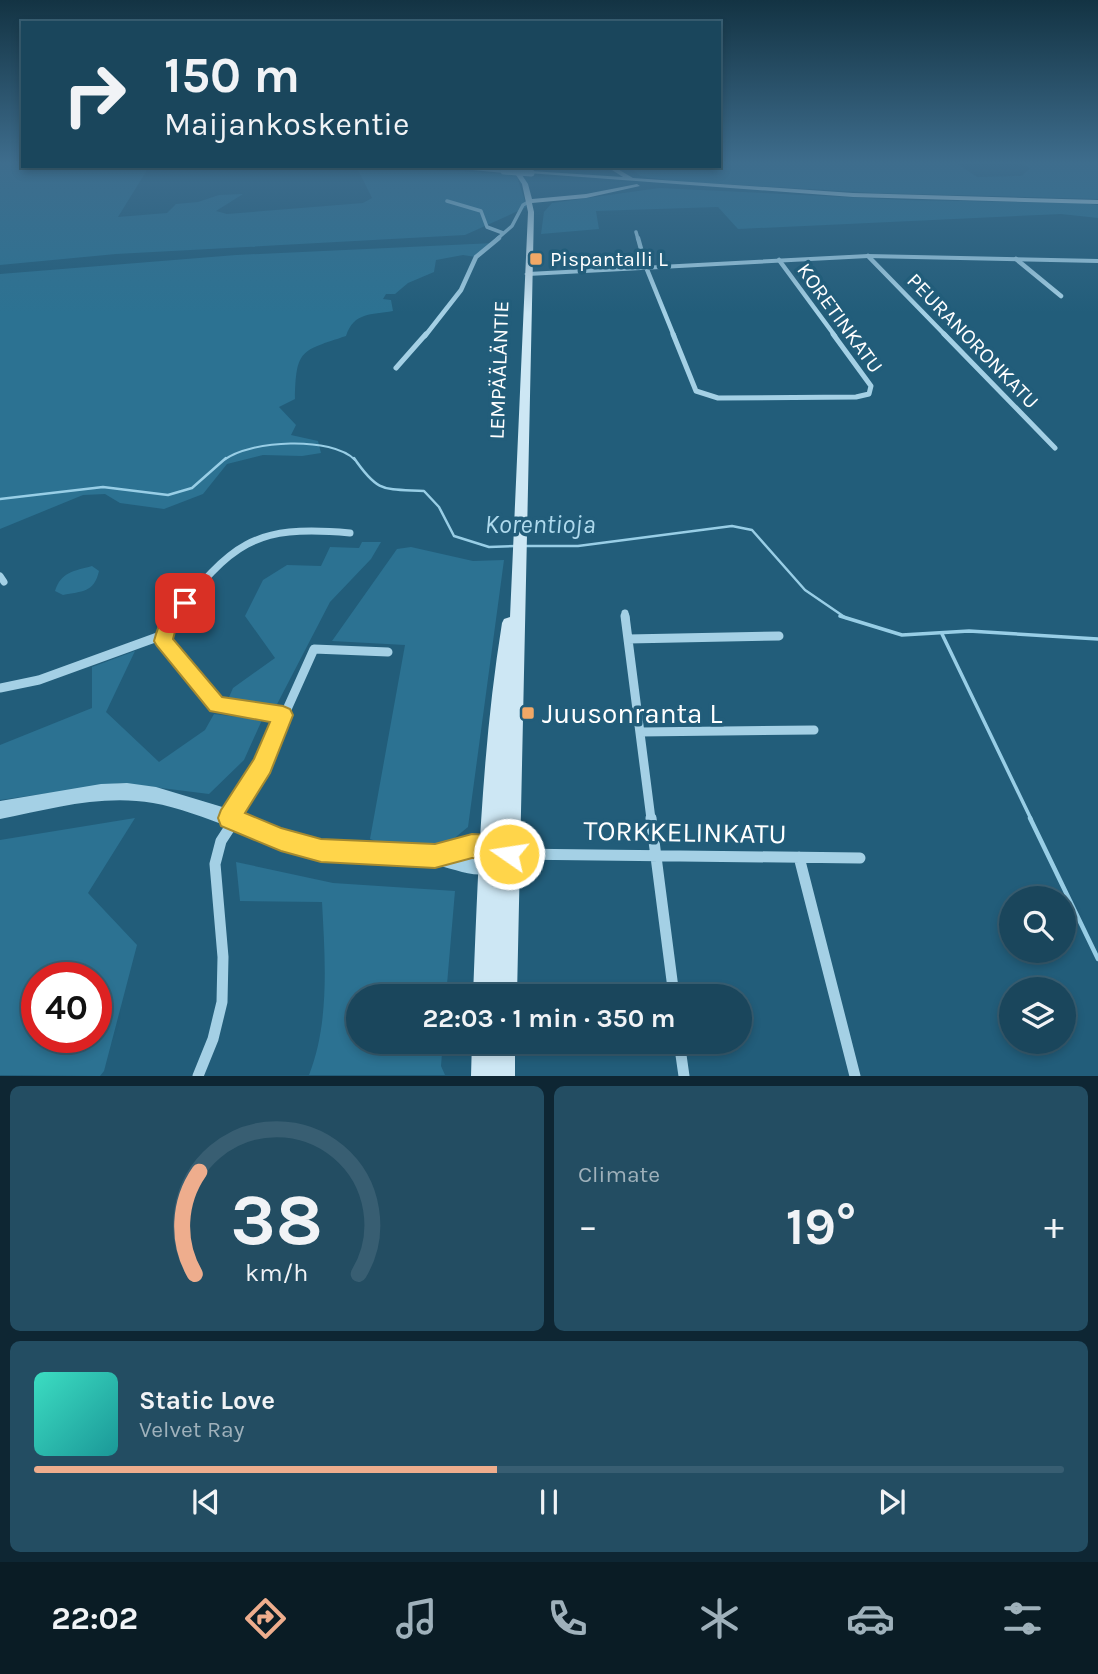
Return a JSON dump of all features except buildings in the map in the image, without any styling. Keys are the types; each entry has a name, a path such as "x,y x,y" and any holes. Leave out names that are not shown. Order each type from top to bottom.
{"main road":[{"name":"LEMPÄÄLÄNTIE","path":"505,984 530,212"},
{"name":"LEMPÄÄLÄNTIE","path":"485,984 489,856 499,702 517,580"},
{"path":"484,1054 484,1076"},
{"path":"502,1076 503,1054"}],"street":[{"path":"481,212 487,227 503,233"},
{"path":"396,368 442,317 461,290 476,257 516,220 520,212"},
{"path":"636,232 646,267"},
{"path":"528,273 868,256 1098,261"},
{"name":"PEURANORONKATU","path":"868,256 1055,448"},
{"path":"1016,258 1061,296"},
{"name":"KORETINKATU","path":"646,267 692,386 702,395 718,398 856,397 869,394 871,386 779,260"},
{"path":"283,715 217,705 164,641 163,635 203,580 220,561 240,547 280,530 350,533"},
{"path":"625,613 672,984"},
{"path":"0,688 39,680 163,635"},
{"path":"628,639 779,636"},
{"path":"198,1076 213,1040 222,1002 223,957 216,852 262,765 314,649 388,652"},
{"path":"640,732 814,730"},
{"path":"0,810 101,792 127,791 156,795 232,819 281,840 321,850 435,856 470,866 489,856 509,854"},
{"name":"TORKKELINKATU","path":"509,854 860,858"},
{"path":"799,857 855,1076"},
{"path":"681,1054 684,1076"}],"shaded area":[{"path":"0,212 121,212 118,217 168,212 515,212 465,235 116,254 0,265"},
{"path":"544,212 596,212 599,229 541,234"},
{"path":"723,212 1098,212 1098,218 1061,214 738,229"},
{"path":"494,243 476,257 463,255 436,260 434,272 408,283 395,294 386,294 383,299 391,300 393,311 364,316 349,328 346,336 319,345 304,354 297,370 295,399 279,407 296,425 291,435 318,441 321,453 302,456 263,455 227,464 203,494 164,509 120,503 105,494 83,495 0,529 0,274 236,255"},
{"path":"362,542 381,542 371,559 330,602 274,710 226,704 233,688 275,658 245,616 263,580 287,565 321,566 330,547 359,548"},
{"path":"411,547 473,561 504,560 468,827 446,845 393,847 370,839 405,645 332,641 397,549"},
{"path":"92,566 99,571 90,587 63,595 55,591 65,576"},
{"path":"135,651 106,712 159,762 205,730 214,714 262,720 244,760 209,794 121,783 0,800 0,745 92,708 92,667"},
{"path":"135,818 88,893 137,945 112,1040 112,962 21,962 21,1053 109,1053 104,1071 100,1076 0,1075 0,840"},
{"path":"236,862 333,883 455,891 447,984 346,984 346,1054 442,1054 441,1066 445,1075 309,1075 316,1055 323,1012 325,967 322,902 240,901"}],"waterway":[{"name":"Korentioja","path":"224,460 252,448 291,444 328,447 344,452 355,460"},
{"name":"Korentioja","path":"0,499 103,487 168,495 192,488 226,458"},
{"name":"Korentioja","path":"354,458 369,478 383,487 424,491 439,507 454,536 489,547 516,546"},
{"name":"Korentioja","path":"526,546 578,546 732,526 752,530 805,590 846,618"},
{"name":"Korentioja","path":"840,616 846,618"},
{"name":"Korentioja","path":"846,618 902,635 969,631 1098,639"},
{"path":"942,634 1031,819"},
{"path":"1030,818 1098,959"}],"place":[{"name":"Pispantalli L","path":"536,259"},
{"name":"Juusonranta L","path":"528,713"}],"route":[{"path":"185,603 167,626 163,635 164,641 217,705 283,715 262,765 229,818 281,840 321,850 435,856 472,846 490,846 509,854"}]}
